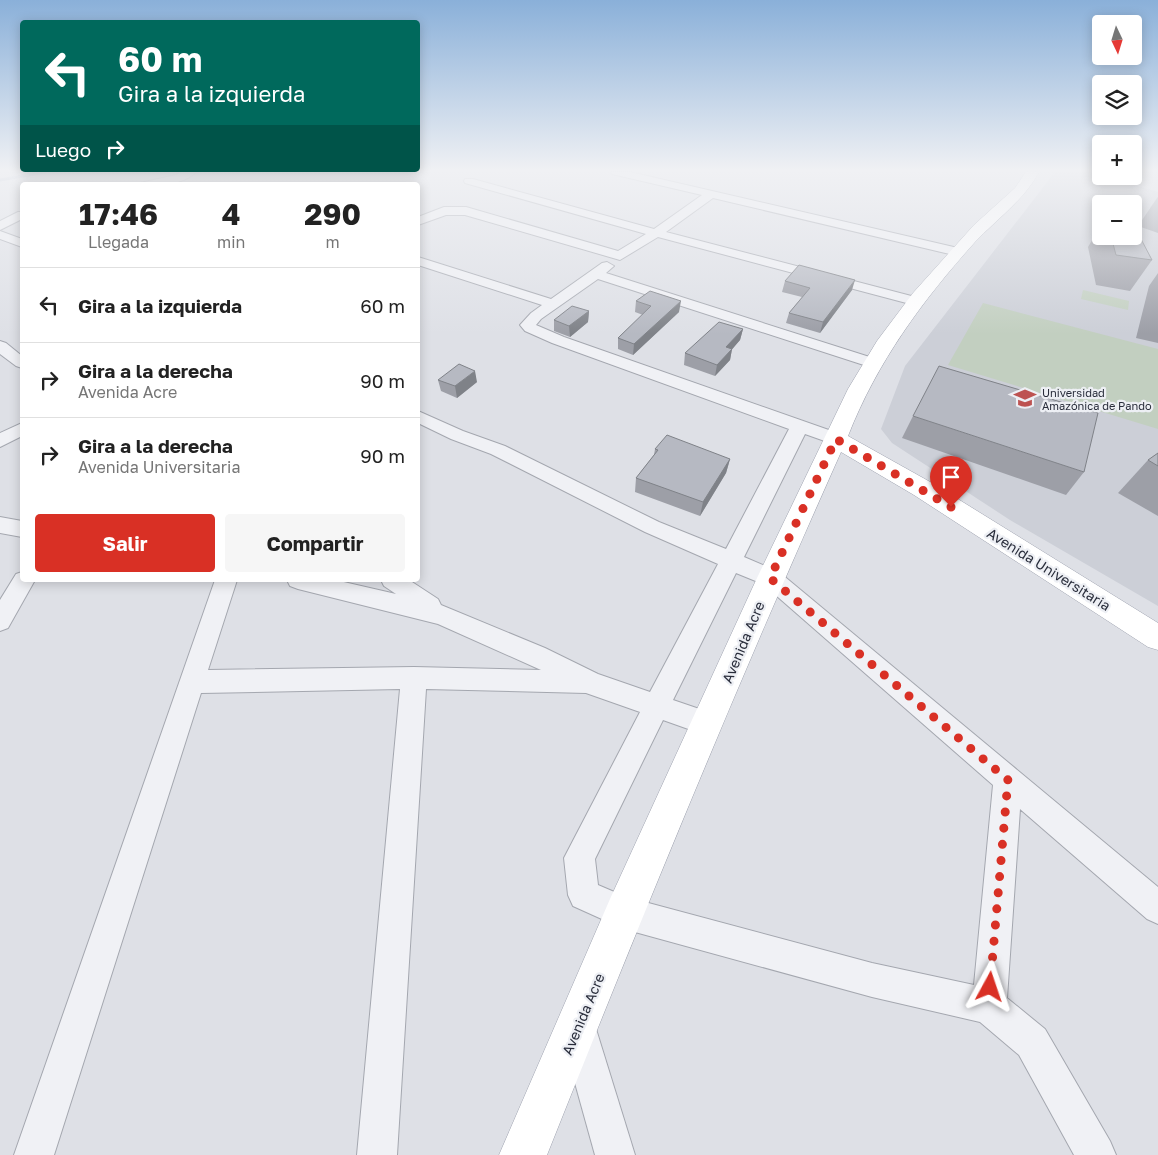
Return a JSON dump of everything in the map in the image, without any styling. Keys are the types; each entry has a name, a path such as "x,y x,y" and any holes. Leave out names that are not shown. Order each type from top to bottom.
{"main road":[{"name":"Avenida Acre","path":"523,1155 624,913 770,578 873,362 914,301 983,226"},
{"name":"Avenida Universitaria","path":"839,431 922,489 1109,596 1158,616"},
{"name":"Avenida Universitaria","path":"1109,596 1158,638"}],"street":[{"path":"517,226 620,256"},
{"path":"630,226 914,301"},
{"path":"666,226 552,304 528,324 530,328 566,344 800,426 839,431"},
{"path":"847,226 958,252"},
{"path":"0,235 20,243"},
{"path":"0,250 20,243"},
{"path":"420,262 552,304"},
{"path":"596,274 873,362"},
{"path":"0,346 20,361"},
{"path":"420,417 457,435 498,450 652,527 770,578 1158,908"},
{"path":"800,426 579,858 584,895 624,913 872,980 989,1006 1032,1042 1096,1155"},
{"path":"0,441 20,430"},
{"path":"0,525 20,529"},
{"path":"0,621 23,582"},
{"path":"34,1155 225,582"},
{"path":"306,582 442,615 536,655 590,682 708,724"},
{"path":"395,582 442,615"},
{"path":"193,682 414,678 590,682"},
{"path":"377,1155 414,678"},
{"path":"989,1006 1008,780"},
{"path":"578,1027 615,1155"}],"shaded area":[{"name":"Universidad Amazónica de Pando","path":"1013,226 1092,226 1092,245 1142,245 1142,226 1158,226 1158,606 1010,520 892,443 881,429 905,366"}],"green space":[{"path":"1083,290 1129,301 1128,310 1081,299"},
{"path":"983,303 1158,349 1158,429 948,365"}],"building":[{"path":"1142,241 1152,260 1116,255 1113,245 1142,245"},
{"path":"799,265 855,280 823,322 789,313 810,288 785,281"},
{"path":"650,291 681,301 634,344 618,338 651,306 636,301"},
{"path":"572,306 589,311 569,326 554,320"},
{"path":"719,322 743,329 726,347 732,349 717,365 685,353"},
{"path":"459,364 475,371 455,386 438,380"},
{"path":"939,366 1098,413 1084,472 913,416"},
{"path":"667,435 730,459 703,502 636,478 658,450 655,449"},
{"path":"1158,453 1158,466 1148,460"}],"place":[{"name":"Universidad Amazónica de Pando","path":"1025,398"}],"route":[{"path":"951,507 836,439 770,578 1008,780 990,987"}]}
